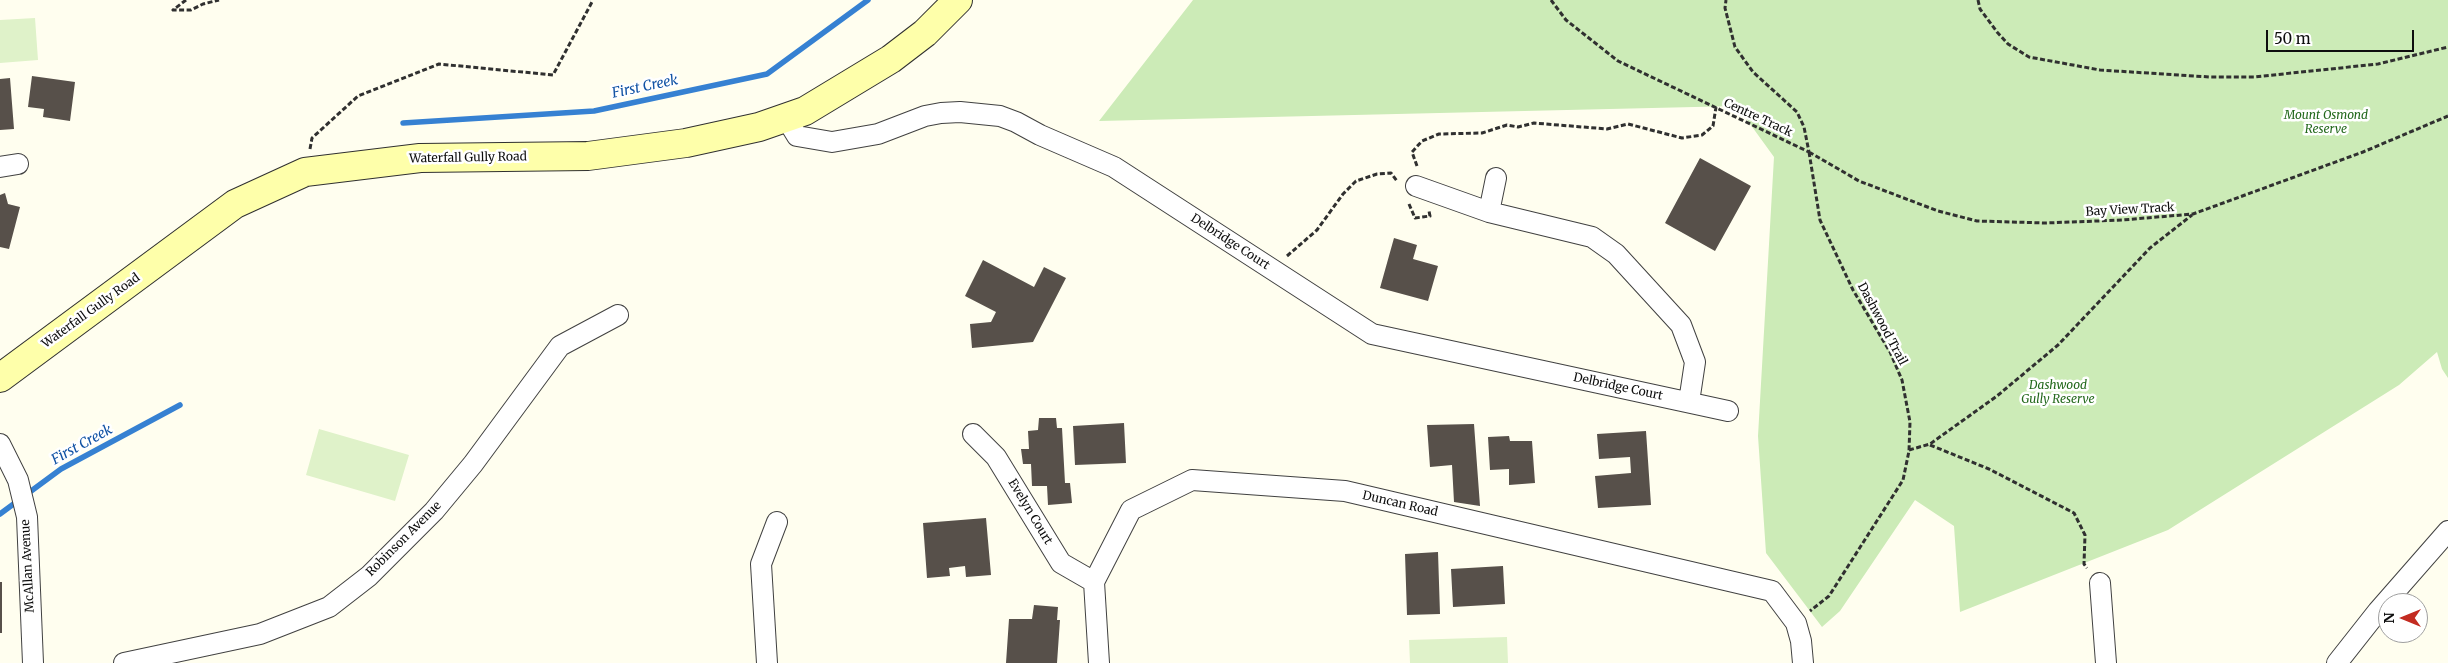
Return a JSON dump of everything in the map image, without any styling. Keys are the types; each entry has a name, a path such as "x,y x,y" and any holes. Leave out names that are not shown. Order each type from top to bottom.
{"street":[{"name":"Waterfall Gully Road","path":"0,378 235,204 305,172 420,158 588,156 686,143 759,128 805,111 890,59 925,33 958,0"},
{"name":"Delbridge Court","path":"786,118 797,136 832,142 878,134 925,116 941,113 960,112 1000,116 1114,167 1372,334 1728,411"},
{"path":"1489,212 1496,178"},
{"path":"1411,189 1489,212 1592,237 1616,254 1681,325 1695,362 1689,402"},
{"name":"Robinson Avenue","path":"124,663 260,634 329,607 369,576 434,510 473,464 560,346 618,316"},
{"name":"Evelyn Court","path":"973,434 996,457 1061,563 1094,582"},
{"name":"McAllan Avenue","path":"0,444 18,480 27,517 32,663"},
{"name":"Duncan Road","path":"1094,582 1131,510 1192,480 1345,491 1772,591 1798,632"},
{"path":"767,663 761,564 777,522"},
{"path":"2337,663 2378,611 2448,531"},
{"path":"1094,582 1099,663"},
{"path":"2100,583 2106,663"},
{"path":"1798,632 1803,663"}],"path":[{"path":"186,0 173,10 191,10 203,4 220,0"},
{"path":"305,172 312,138 358,96 439,64 553,74 592,2 591,0"},
{"name":"Centre Track","path":"1551,0 1566,20 1618,61 1809,152"},
{"name":"Centre Track","path":"1726,0 1725,8 1735,47 1753,72 1797,112 1804,127 1809,152"},
{"path":"1978,0 1980,9 1997,32 2008,44 2029,57 2100,70 2210,77 2254,77 2378,64 2448,47"},
{"path":"1268,267 1286,257 1317,230 1343,194 1356,182 1377,174 1391,173 1411,189 1430,216 1415,218 1411,189 1418,170 1412,152 1422,141 1439,134 1482,133 1507,125 1518,127 1534,123 1607,129 1628,124 1682,138 1702,135 1713,126 1716,108"},
{"name":"Bay View Track","path":"1809,152 1859,181 1938,212 1977,222 2046,223 2193,214 2363,152 2448,116"},
{"name":"Dashwood Trail","path":"1798,632 1830,596 1903,480 1909,450 1910,422 1902,380 1890,352 1853,290 1820,220 1809,152"},
{"path":"1909,450 1930,444 1997,396 2058,345 2150,248 2193,214"},
{"path":"1930,444 1989,469 2074,514 2085,535 2084,564 2100,583"}],"green space":[{"path":"1193,0 2448,0 2448,378 2442,369 2437,352 2399,385 2168,530 1960,612 1954,526 1915,500 1840,611 1822,627 1766,553 1758,436 1774,157 1737,106 1099,121"},
{"path":"35,18 38,60 0,63 0,20"},
{"path":"319,429 409,455 395,501 306,475"},
{"path":"1507,637 1508,663 1410,663 1409,640"}],"building":[{"path":"32,76 75,82 70,121 43,117 44,109 28,107"},
{"path":"10,78 14,129 0,130 0,79"},
{"path":"1700,158 1751,186 1715,251 1665,223"},
{"path":"5,193 8,204 20,207 9,249 0,247 0,195"},
{"path":"1394,238 1417,245 1413,259 1438,266 1428,301 1380,288"},
{"path":"983,260 1034,287 1044,267 1066,278 1033,342 972,348 970,324 991,322 996,312 965,296"},
{"path":"1039,418 1056,418 1057,428 1062,428 1065,483 1070,483 1072,503 1048,505 1047,486 1032,486 1031,464 1023,464 1021,449 1029,449 1028,431 1038,430"},
{"path":"1124,423 1126,463 1075,465 1073,426"},
{"path":"1474,424 1480,506 1454,502 1452,465 1430,467 1427,425"},
{"path":"1646,431 1651,505 1598,508 1595,476 1631,473 1630,457 1599,459 1597,434"},
{"path":"1509,436 1510,441 1532,441 1535,483 1509,485 1509,469 1490,470 1488,437"},
{"path":"986,518 991,575 966,577 965,566 949,568 950,576 927,578 923,523"},
{"path":"1438,552 1440,614 1407,615 1405,554"},
{"path":"1503,566 1505,604 1453,607 1451,569"},
{"path":"0,582 2,582 2,633 0,633"},
{"path":"1034,605 1058,607 1057,620 1060,620 1057,663 1006,663 1009,619 1032,619"}],"waterway":[{"name":"First Creek","path":"403,123 594,111 767,74 868,0"},
{"name":"First Creek","path":"0,514 61,469 180,405"}],"park label":[{"name":"Mount Osmond Reserve","path":"2326,123"},
{"name":"Dashwood Gully Reserve","path":"2058,393"}]}
